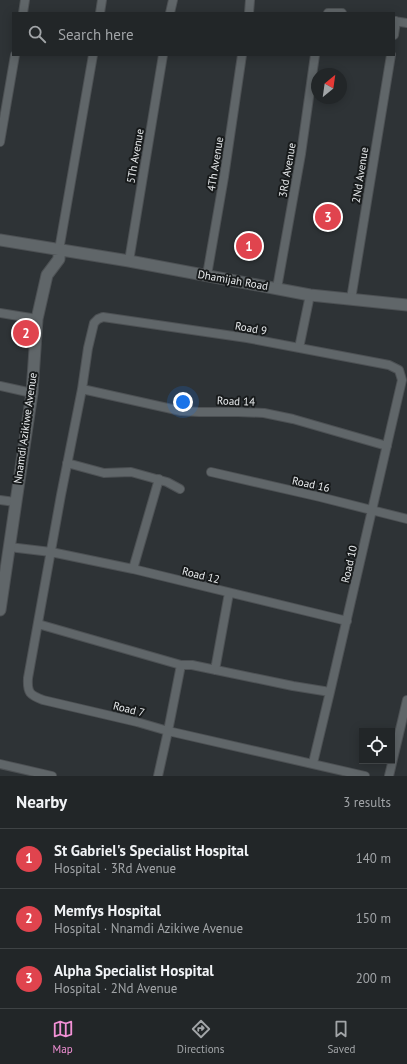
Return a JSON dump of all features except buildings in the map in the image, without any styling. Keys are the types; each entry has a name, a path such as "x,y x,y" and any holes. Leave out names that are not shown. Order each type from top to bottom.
{"main road":[{"name":"Dhamijah Road","path":"0,240 207,275 310,295 407,305"},
{"name":"Nnamdi Azikiwe Avenue","path":"0,610 32,393 37,319 47,275 58,259 59,250"}],"street":[{"path":"23,12 25,0"},
{"path":"100,12 102,0"},
{"path":"170,12 172,0"},
{"path":"248,12 250,0"},
{"path":"395,21 407,23"},
{"path":"0,142 15,56"},
{"path":"59,250 93,56"},
{"name":"5Th Avenue","path":"128,261 163,56"},
{"name":"4Th Avenue","path":"207,275 224,177 242,56"},
{"name":"3Rd Avenue","path":"277,288 301,154 316,56"},
{"name":"2Nd Avenue","path":"351,299 391,56"},
{"path":"298,348 310,295"},
{"path":"0,312 37,319"},
{"name":"Road 9","path":"98,319 103,317 177,327 389,365 399,370"},
{"name":"Road 7","path":"98,319 94,324 88,348 82,389 28,678 29,692 33,696 43,700 137,722 168,731 364,776"},
{"name":"Road 10","path":"312,763 373,510 402,380 399,370"},
{"path":"0,386 32,393"},
{"name":"Road 14","path":"82,389 181,411 238,412 264,414 293,419 387,446"},
{"path":"67,464 104,473 131,472 160,479 180,489"},
{"name":"Road 16","path":"211,472 407,519"},
{"path":"133,569 160,479"},
{"path":"0,500 15,502"},
{"name":"Road 12","path":"9,547 51,552 133,569 347,620"},
{"path":"215,670 229,593"},
{"path":"38,624 181,665 192,665 330,692"},
{"path":"158,776 181,665"},
{"path":"389,776 407,700"},
{"path":"0,764 52,776"}],"place":[{"name":"Alpha Specialist Hospital","path":"328,217"},
{"name":"St Gabriel's Specialist Hospital","path":"249,246"},
{"name":"Memfys Hospital","path":"26,333"}]}
